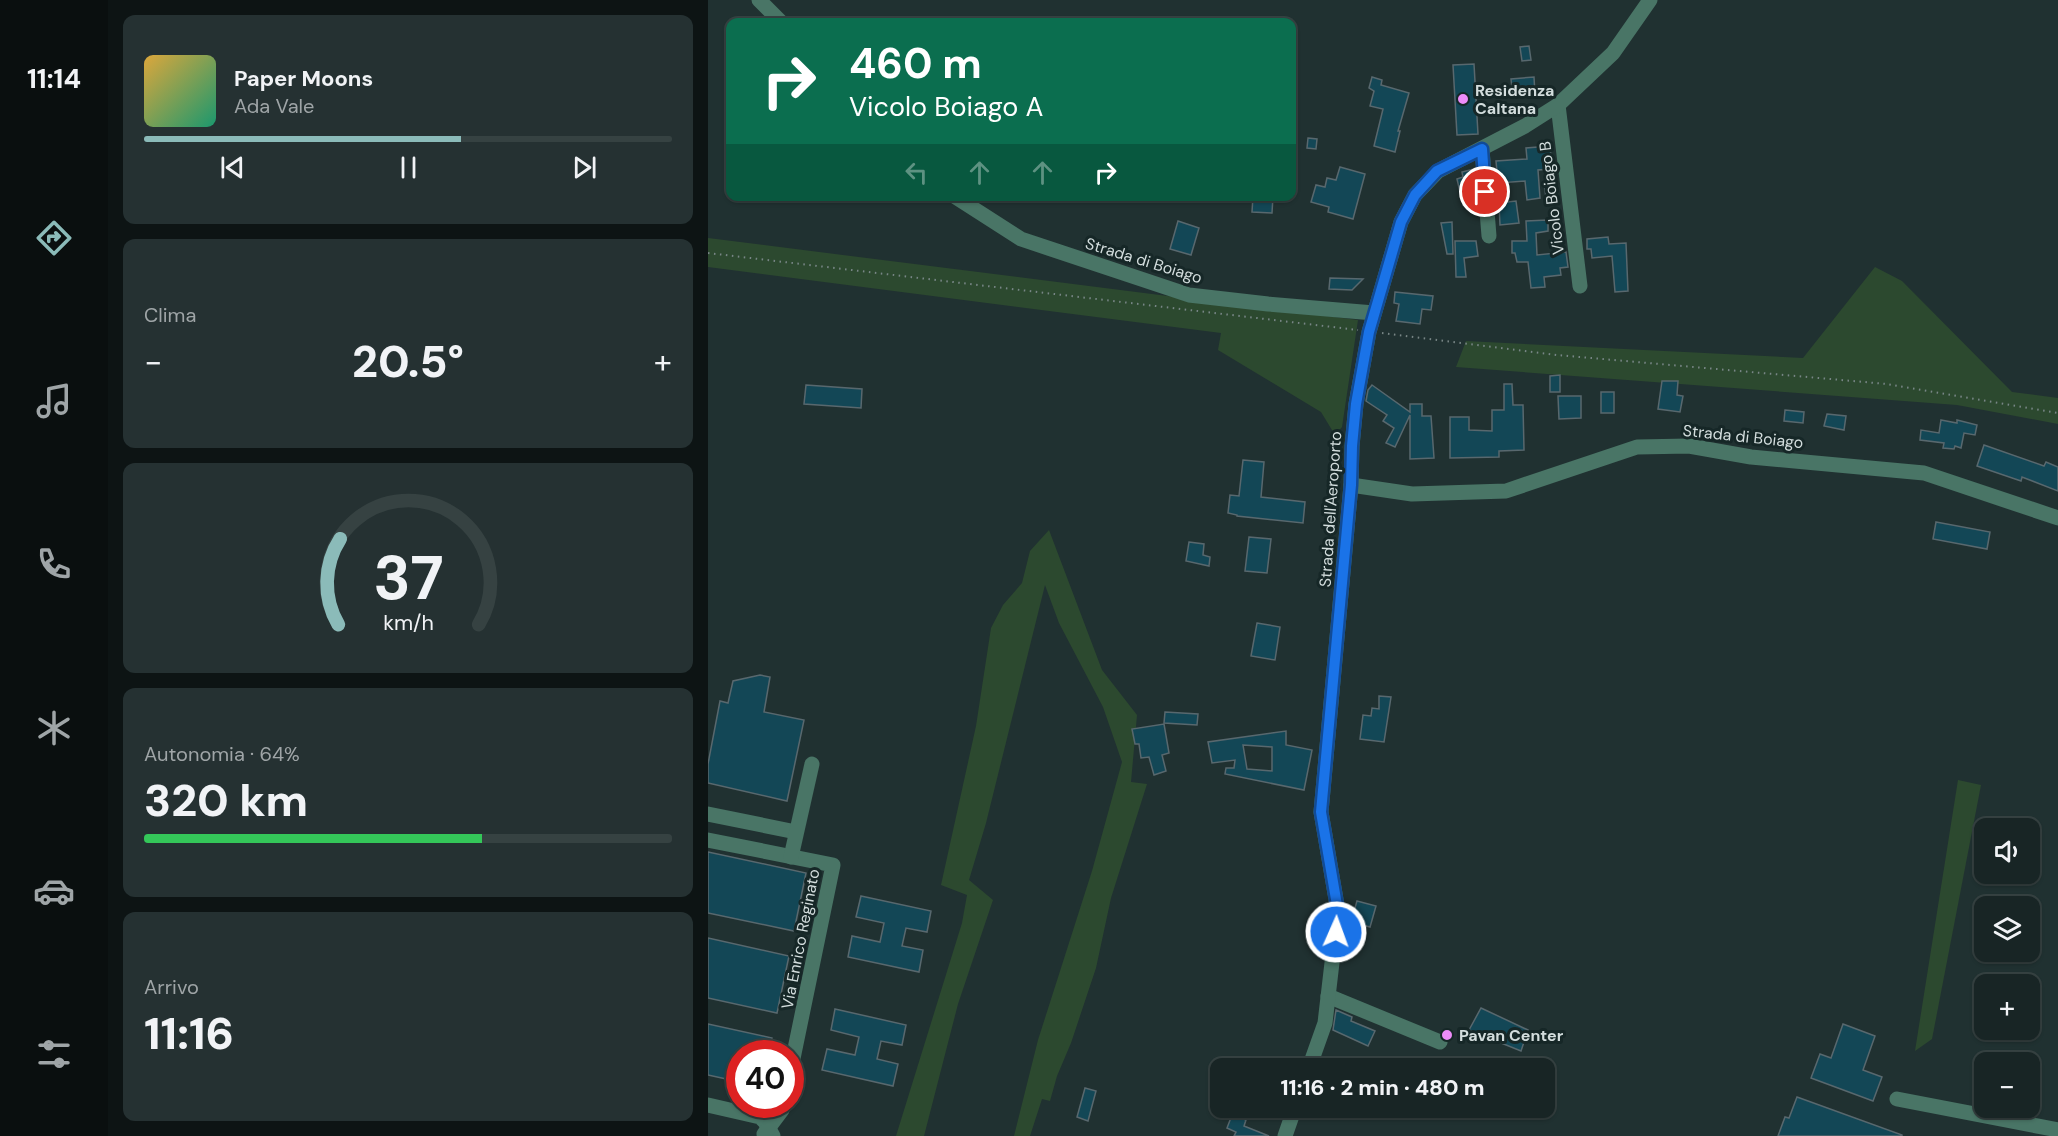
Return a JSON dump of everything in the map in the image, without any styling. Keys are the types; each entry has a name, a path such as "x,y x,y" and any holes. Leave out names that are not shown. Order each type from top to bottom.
{"street":[{"path":"759,0 777,18"},
{"name":"Strada dell'Aeroporto","path":"1313,1058 1325,1023 1338,911 1321,812 1351,485 1352,446 1365,331 1374,313 1401,222 1415,195 1437,171 1525,126 1558,105 1613,53 1650,0"},
{"name":"Vicolo Boiago B","path":"1558,105 1580,286"},
{"path":"1482,149 1489,236"},
{"name":"Strada di Boiago","path":"962,201 1021,239 1189,295 1374,313"},
{"name":"Strada di Boiago","path":"1351,485 1412,494 1506,490 1637,447 1689,446 1751,457 1924,473 2058,518"},
{"path":"790,857 812,764"},
{"path":"708,814 796,832"},
{"name":"Via Enrico Reginato","path":"708,840 833,865 797,1040"},
{"path":"1328,996 1440,1042"},
{"path":"1897,1099 2058,1130"},
{"path":"708,1105 752,1114 760,1118 768,1133"},
{"path":"768,1133 777,1118"},
{"path":"1285,1136 1291,1118"}],"path":[{"path":"708,253 1557,355 1887,384 2058,413"}],"green space":[{"path":"708,238 1358,320 1342,427 1335,435 1321,412 1218,350 1221,333 708,267"},
{"path":"1875,267 1902,281 2012,392 2058,398 2058,424 1957,405 1456,367 1466,341 1803,358"},
{"path":"1049,530 1102,670 1137,715 1131,782 1147,784 1111,898 1096,968 1050,1101 1042,1099 1030,1136 1014,1136 1038,1040 1092,871 1122,762 1103,707 1059,623 1045,585 986,823 969,880 993,900 958,1004 924,1136 896,1136 962,923 967,895 941,885 976,726 991,628 1003,605 1022,583 1030,551"},
{"path":"1958,780 1981,785 1932,1039 1915,1051"}],"building":[{"path":"1529,46 1531,60 1522,61 1520,47"},
{"name":"Residenza Caltana","path":"1474,64 1478,134 1457,135 1453,65"},
{"path":"1372,77 1382,80 1381,85 1409,93 1398,131 1400,131 1395,152 1374,146 1383,109 1370,106 1374,91 1369,88"},
{"path":"1534,77 1535,95 1513,97 1511,79"},
{"path":"1308,138 1317,139 1316,149 1307,148"},
{"path":"1550,146 1552,169 1538,170 1540,198 1527,200 1525,181 1498,183 1496,161 1527,159 1526,148"},
{"path":"1340,167 1365,174 1353,219 1328,212 1329,207 1311,202 1316,185 1325,187 1327,178 1336,180"},
{"path":"1474,169 1475,184 1469,186 1473,202 1463,205 1457,179 1463,177 1462,172"},
{"path":"1555,188 1555,198 1546,199 1545,189"},
{"path":"1253,201 1273,201 1272,213 1252,212"},
{"path":"1516,201 1519,223 1500,225 1499,203"},
{"path":"1548,220 1548,231 1536,233 1537,255 1566,252 1568,267 1560,268 1561,275 1544,277 1545,287 1531,288 1528,262 1517,262 1515,253 1512,253 1512,241 1527,241 1526,221"},
{"path":"1178,221 1199,228 1191,255 1170,249"},
{"path":"1452,222 1453,254 1447,254 1441,223"},
{"path":"1608,237 1609,244 1626,243 1628,291 1615,292 1612,256 1592,258 1591,249 1587,249 1587,239"},
{"path":"1455,241 1476,241 1478,256 1464,258 1466,277 1456,277"},
{"path":"1330,278 1363,279 1352,290 1329,289"},
{"path":"1395,292 1433,296 1431,310 1422,309 1420,324 1396,321 1399,304 1394,303"},
{"path":"1560,375 1560,392 1550,392 1550,376"},
{"path":"1662,381 1678,381 1677,395 1683,396 1680,412 1658,409"},
{"path":"1504,384 1512,384 1513,405 1523,405 1524,450 1499,451 1499,457 1450,458 1450,417 1469,417 1469,430 1492,431 1492,410 1504,410"},
{"path":"806,385 862,389 861,408 804,404"},
{"path":"1372,385 1410,412 1410,404 1422,404 1422,416 1431,416 1434,458 1410,459 1410,415 1395,447 1386,443 1394,428 1383,421 1387,415 1366,401 1368,390"},
{"path":"1601,392 1614,392 1614,413 1601,413"},
{"path":"1558,396 1581,396 1581,418 1559,419"},
{"path":"1785,410 1804,412 1803,423 1784,421"},
{"path":"1827,414 1846,416 1844,430 1824,426"},
{"path":"1941,420 1957,423 1957,420 1977,425 1975,435 1964,433 1961,448 1955,446 1954,449 1943,448 1944,443 1920,440 1921,430 1939,433"},
{"path":"1984,445 2044,466 2046,462 2058,467 2058,491 2022,477 2021,481 1977,466"},
{"path":"1243,460 1264,462 1261,497 1305,502 1303,523 1228,513 1230,495 1239,496"},
{"path":"1936,522 1990,532 1987,549 1933,539"},
{"path":"1249,537 1271,539 1267,573 1245,571"},
{"path":"1189,542 1204,544 1203,555 1210,557 1209,566 1186,561"},
{"path":"1257,623 1280,627 1275,660 1251,656"},
{"path":"760,675 770,677 764,712 804,720 787,801 708,783 708,764 720,701 728,703 733,681"},
{"path":"1379,696 1391,697 1384,742 1360,739 1363,715 1371,716 1372,708 1379,709"},
{"path":"1165,712 1198,714 1197,725 1164,723"},
{"path":"1164,724 1169,753 1162,755 1166,771 1154,775 1149,757 1141,758 1139,744 1135,744 1132,729"},
{"path":"1286,731 1286,745 1312,750 1304,790 1225,774 1226,768 1234,768 1235,760 1212,763 1208,742","holes":["1243,745 1272,747 1272,771 1247,769"]},
{"path":"708,852 806,873 794,931 708,913"},
{"path":"861,896 931,911 927,932 906,928 902,946 923,950 919,972 848,957 852,936 880,942 884,923 856,917"},
{"path":"1357,901 1376,906 1370,927 1351,922"},
{"path":"708,938 789,956 777,1013 708,998"},
{"path":"1481,1008 1528,1030 1521,1051 1469,1030"},
{"path":"835,1009 906,1025 902,1045 881,1041 877,1059 898,1064 893,1086 822,1070 827,1049 855,1055 859,1037 831,1030"},
{"path":"1336,1010 1352,1017 1351,1021 1375,1031 1368,1046 1333,1030"},
{"path":"708,1024 772,1038 772,1040 726,1040 726,1079 708,1075"},
{"path":"1843,1024 1875,1036 1863,1070 1882,1077 1873,1101 1811,1078 1820,1054 1831,1058"},
{"path":"1085,1088 1096,1091 1088,1121 1077,1117"},
{"path":"1797,1097 1902,1136 1778,1136 1785,1117 1789,1118"},
{"path":"1231,1118 1240,1118 1246,1120 1244,1126 1269,1136 1234,1136 1236,1132 1227,1128"}],"place":[{"name":"Residenza Caltana","path":"1463,99"},
{"name":"Pavan Center","path":"1447,1035"}],"route":[{"path":"1336,932 1338,911 1321,812 1334,684 1356,404 1369,332 1401,222 1415,195 1437,171 1482,149 1485,192"}]}
